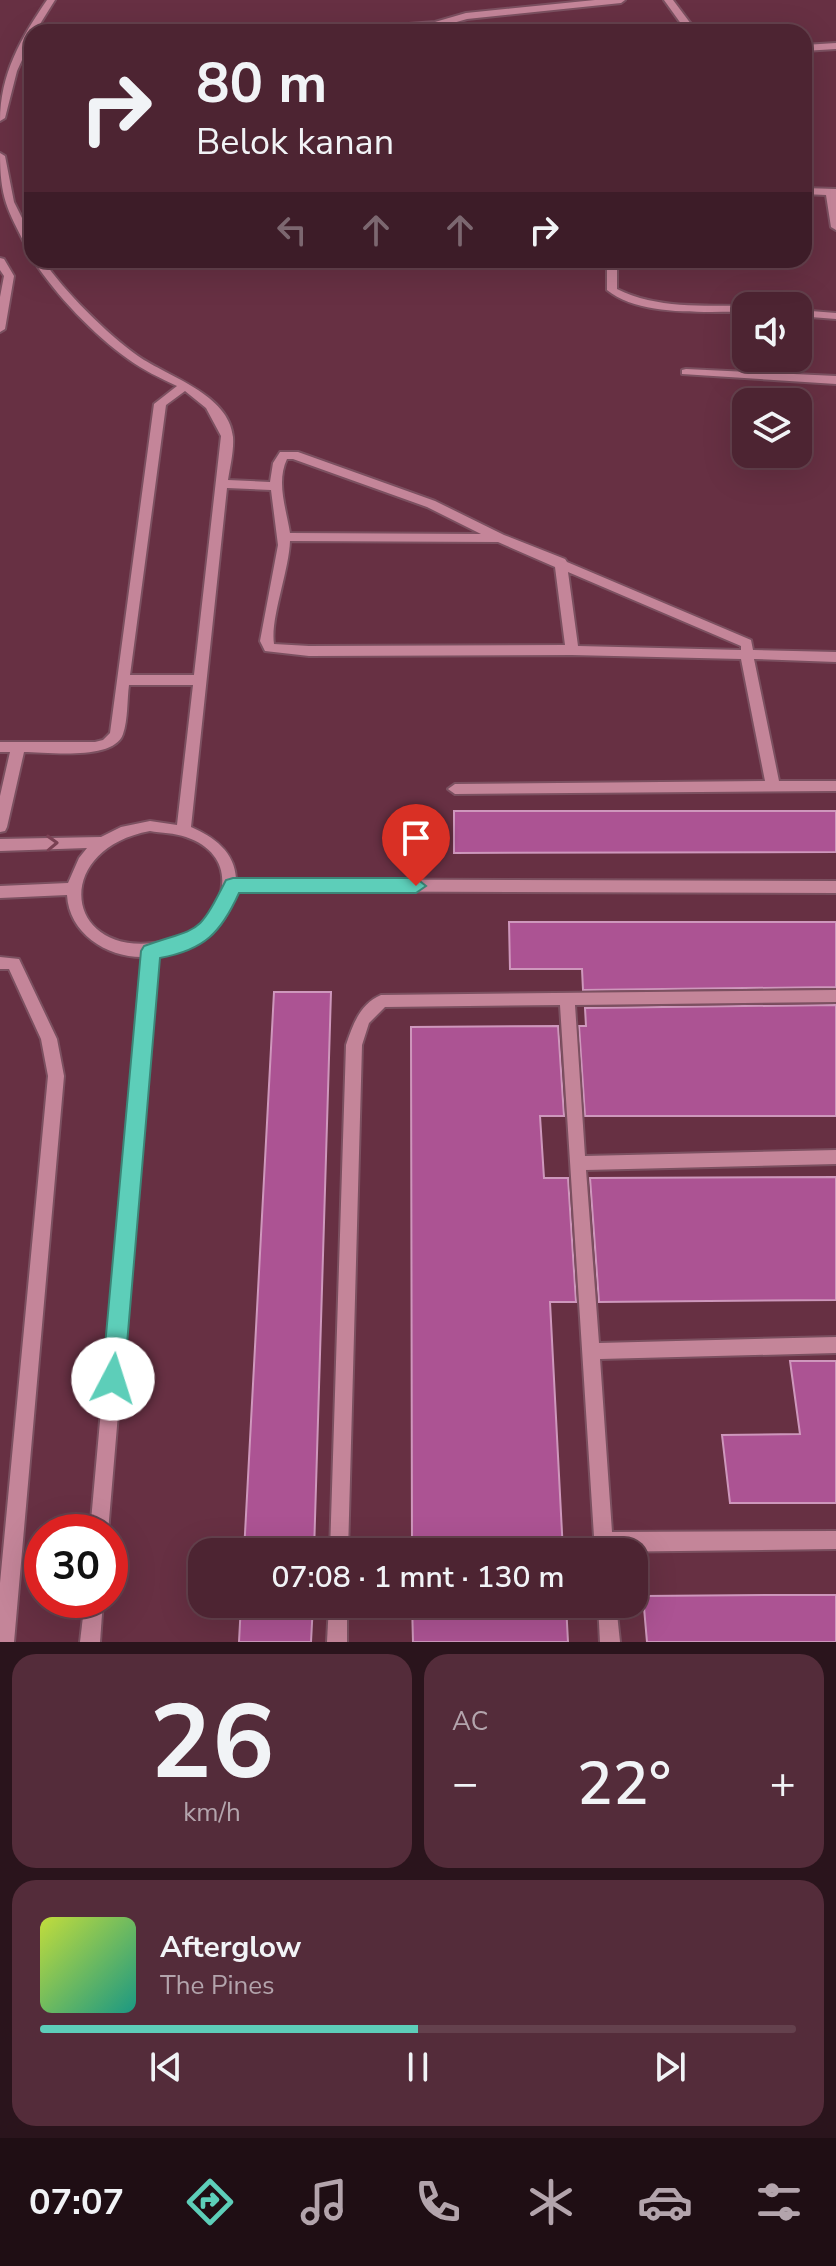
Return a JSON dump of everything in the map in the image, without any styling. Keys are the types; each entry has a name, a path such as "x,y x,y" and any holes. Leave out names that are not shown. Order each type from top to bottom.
{"street":[{"path":"34,24 51,0"},
{"path":"445,24 466,16 621,0"},
{"path":"668,0 686,24"},
{"path":"0,118 7,82 24,44"},
{"path":"812,48 836,46"},
{"path":"0,156 9,202 24,232"},
{"path":"812,191 834,192 836,227"},
{"path":"0,261 9,276 0,326"},
{"path":"46,268 131,356 185,386 219,412 227,436 184,829"},
{"path":"612,268 612,290 623,297 643,302 732,308"},
{"path":"812,314 836,316"},
{"path":"686,372 836,380"},
{"path":"0,747 95,747 107,744 116,735 160,404 185,386"},
{"path":"773,786 747,656 746,643 500,538 431,504 294,455 284,455 279,461 277,486 284,537 266,641 270,648 309,651 572,650 747,656 836,657"},
{"path":"222,484 277,486"},
{"path":"284,537 500,538"},
{"path":"561,562 572,650"},
{"path":"122,680 200,680"},
{"path":"0,827 18,747"},
{"path":"455,789 836,786"},
{"path":"150,826 184,829 214,844 227,861 233,885 218,919 200,935 177,947 150,951 125,950 102,941 74,909 72,889 77,871 88,855 104,842 125,831 150,826"},
{"path":"0,845 104,842"},
{"path":"233,885 836,887"},
{"path":"0,892 72,889"},
{"path":"101,1514 150,951"},
{"path":"0,963 14,963 49,1039 56,1076 4,1642"},
{"path":"339,1538 354,1045 362,1020 381,1001 836,996"},
{"path":"567,1001 604,1538"},
{"path":"580,1163 836,1157"},
{"path":"592,1351 836,1345"},
{"path":"648,1545 836,1540"},
{"path":"90,1642 92,1618"},
{"path":"337,1642 338,1618"},
{"path":"608,1618 610,1642"}],"building":[{"path":"454,811 836,811 836,852 454,853"},
{"path":"509,922 836,922 836,987 583,990 582,969 510,969"},
{"path":"274,992 331,992 314,1538 245,1538"},
{"path":"836,1005 836,1116 585,1116 579,1026 586,1026 585,1008"},
{"path":"558,1026 564,1116 540,1116 544,1178 568,1178 576,1302 550,1302 562,1538 412,1538 411,1027"},
{"path":"836,1177 836,1300 599,1302 590,1178"},
{"path":"790,1361 836,1361 836,1503 730,1503 722,1435 800,1434"},
{"path":"836,1595 836,1642 647,1642 645,1618 648,1618 648,1596"},
{"path":"240,1618 312,1618 311,1642 239,1642"},
{"path":"412,1618 567,1618 568,1642 413,1642"}],"route":[{"path":"113,1379 150,951 177,947 200,935 218,919 233,885 416,886"}]}
